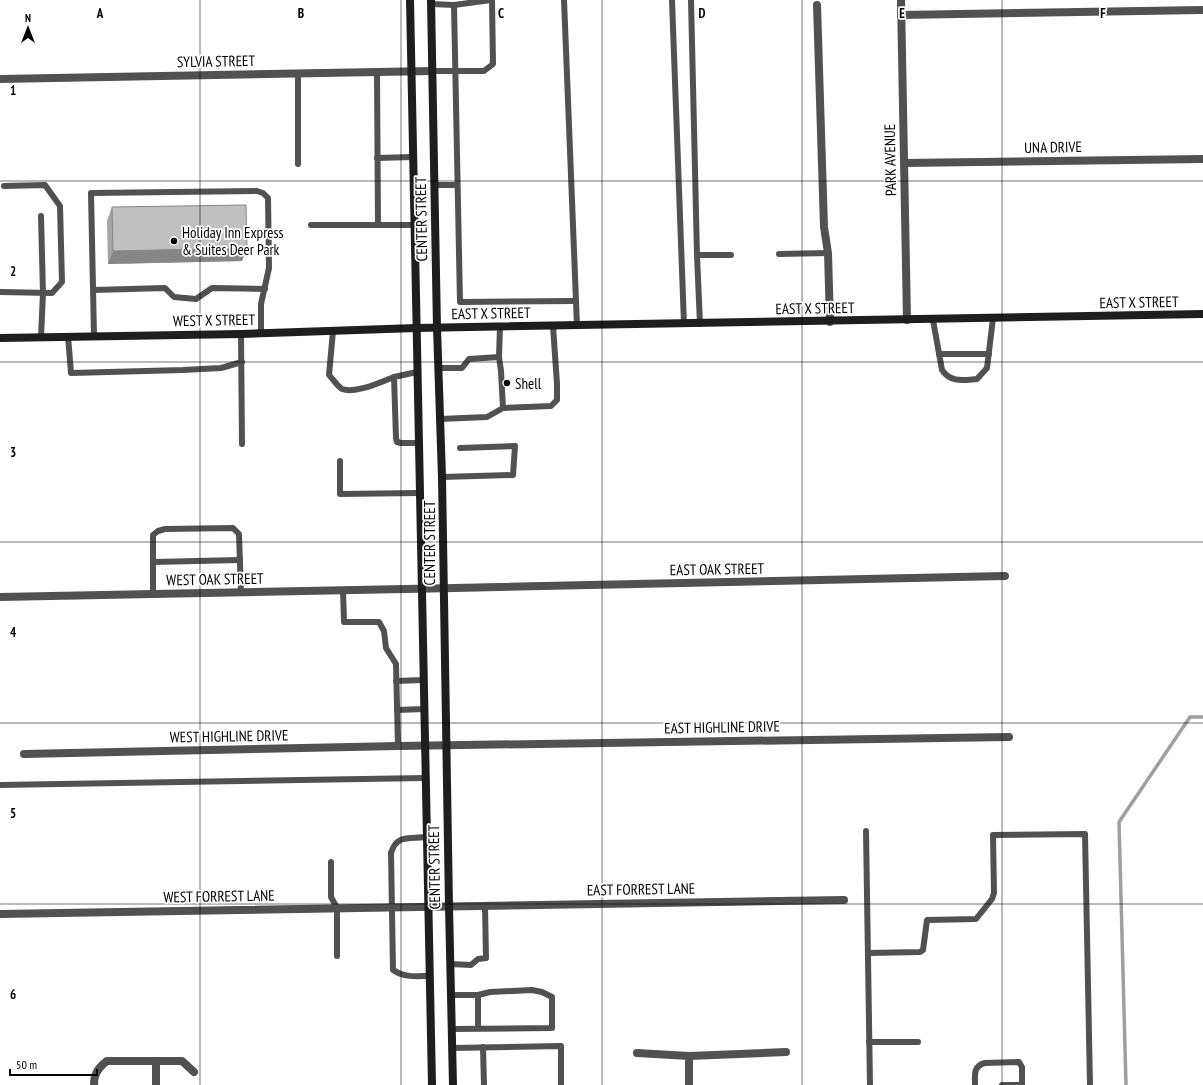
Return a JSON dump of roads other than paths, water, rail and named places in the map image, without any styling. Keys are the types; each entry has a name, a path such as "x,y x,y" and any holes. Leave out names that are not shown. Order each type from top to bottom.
{"main road":[{"name":"CENTER STREET","path":"410,0 432,1085"},
{"name":"CENTER STREET","path":"431,2 437,328 442,477 453,1085"},
{"name":"EAST X STREET","path":"428,328 830,322 1203,314"},
{"name":"WEST X STREET","path":"0,338 241,334 428,328"}],"street":[{"name":"PARK AVENUE","path":"901,0 907,320"},
{"path":"817,6 824,227 828,253 830,322"},
{"path":"901,15 1203,10"},
{"name":"SYLVIA STREET","path":"0,79 433,71"},
{"name":"UNA DRIVE","path":"904,163 1203,159"},
{"name":"EAST OAK STREET","path":"430,589 1005,576"},
{"name":"WEST OAK STREET","path":"0,597 430,589"},
{"name":"EAST HIGHLINE DRIVE","path":"434,746 1009,737"},
{"name":"WEST HIGHLINE DRIVE","path":"24,754 434,746"},
{"name":"EAST FORREST LANE","path":"438,906 844,900"},
{"name":"WEST FORREST LANE","path":"0,914 438,906"},
{"path":"638,1053 689,1056 786,1052"},
{"path":"689,1056 689,1085"},
{"path":"94,1085 94,1078 99,1067 107,1061 182,1061 194,1072"},
{"path":"156,1061 156,1085"}],"lane":[{"path":"431,2 454,5 491,0 493,64 484,71 433,71"},
{"path":"564,0 577,326"},
{"path":"672,0 684,324"},
{"path":"691,0 696,255 700,324"},
{"path":"454,5 460,302 576,301"},
{"path":"377,72 378,225"},
{"path":"298,74 298,164"},
{"path":"378,158 413,157"},
{"path":"0,292 52,293 62,282 60,206 45,185 4,186"},
{"path":"435,185 457,185"},
{"path":"94,336 92,193 257,191 263,193 268,198 269,268 261,304 261,333"},
{"path":"41,337 43,293 42,216"},
{"path":"311,225 415,225"},
{"path":"779,254 828,253"},
{"path":"696,255 731,255"},
{"path":"94,290 165,288 174,297 196,299 212,288 265,289"},
{"path":"933,320 942,370 946,376 959,380 977,379 987,368 994,318"},
{"path":"440,419 486,418 503,408 551,406 557,400 553,326"},
{"path":"500,327 499,357 503,408"},
{"path":"333,331 329,375 341,388 350,390 373,386 394,377 417,372"},
{"path":"241,334 242,444"},
{"path":"68,336 71,373 221,368 242,362"},
{"path":"939,354 989,354"},
{"path":"439,368 462,368 469,358 499,357"},
{"path":"394,377 397,442 418,442"},
{"path":"442,477 513,474 515,446 460,448"},
{"path":"340,461 340,494 419,493"},
{"path":"153,594 153,535 158,531 165,529 233,528 239,534 241,592"},
{"path":"153,562 240,560"},
{"path":"343,590 344,622 379,622 384,631 386,648 396,664 398,746"},
{"path":"396,681 423,680"},
{"path":"397,710 424,709"},
{"path":"0,785 425,778"},
{"path":"866,831 870,1085"},
{"path":"868,953 920,952 923,950 927,920 976,918 992,899 994,893 993,836 1085,834 1090,1085"},
{"path":"426,837 400,839 395,842 391,853 393,970 398,974 408,976 429,976"},
{"path":"331,862 331,897 337,908 337,956"},
{"path":"450,964 471,965 478,959 486,958 485,906"},
{"path":"451,995 478,995 490,992 532,990 542,992 552,997 552,1028 452,1029"},
{"path":"478,995 478,1028"},
{"path":"870,1042 918,1042"},
{"path":"452,1048 561,1046 561,1085"},
{"path":"483,1048 484,1085"},
{"path":"975,1085 975,1070 980,1064 1019,1062 1022,1067 1022,1085 1002,1085"}],"waterway":[{"path":"1126,1085 1119,822 1190,717 1203,717"}],"place":[{"name":"Holiday Inn Express & Suites Deer Park","path":"174,241"},
{"name":"Shell","path":"507,383"}]}
